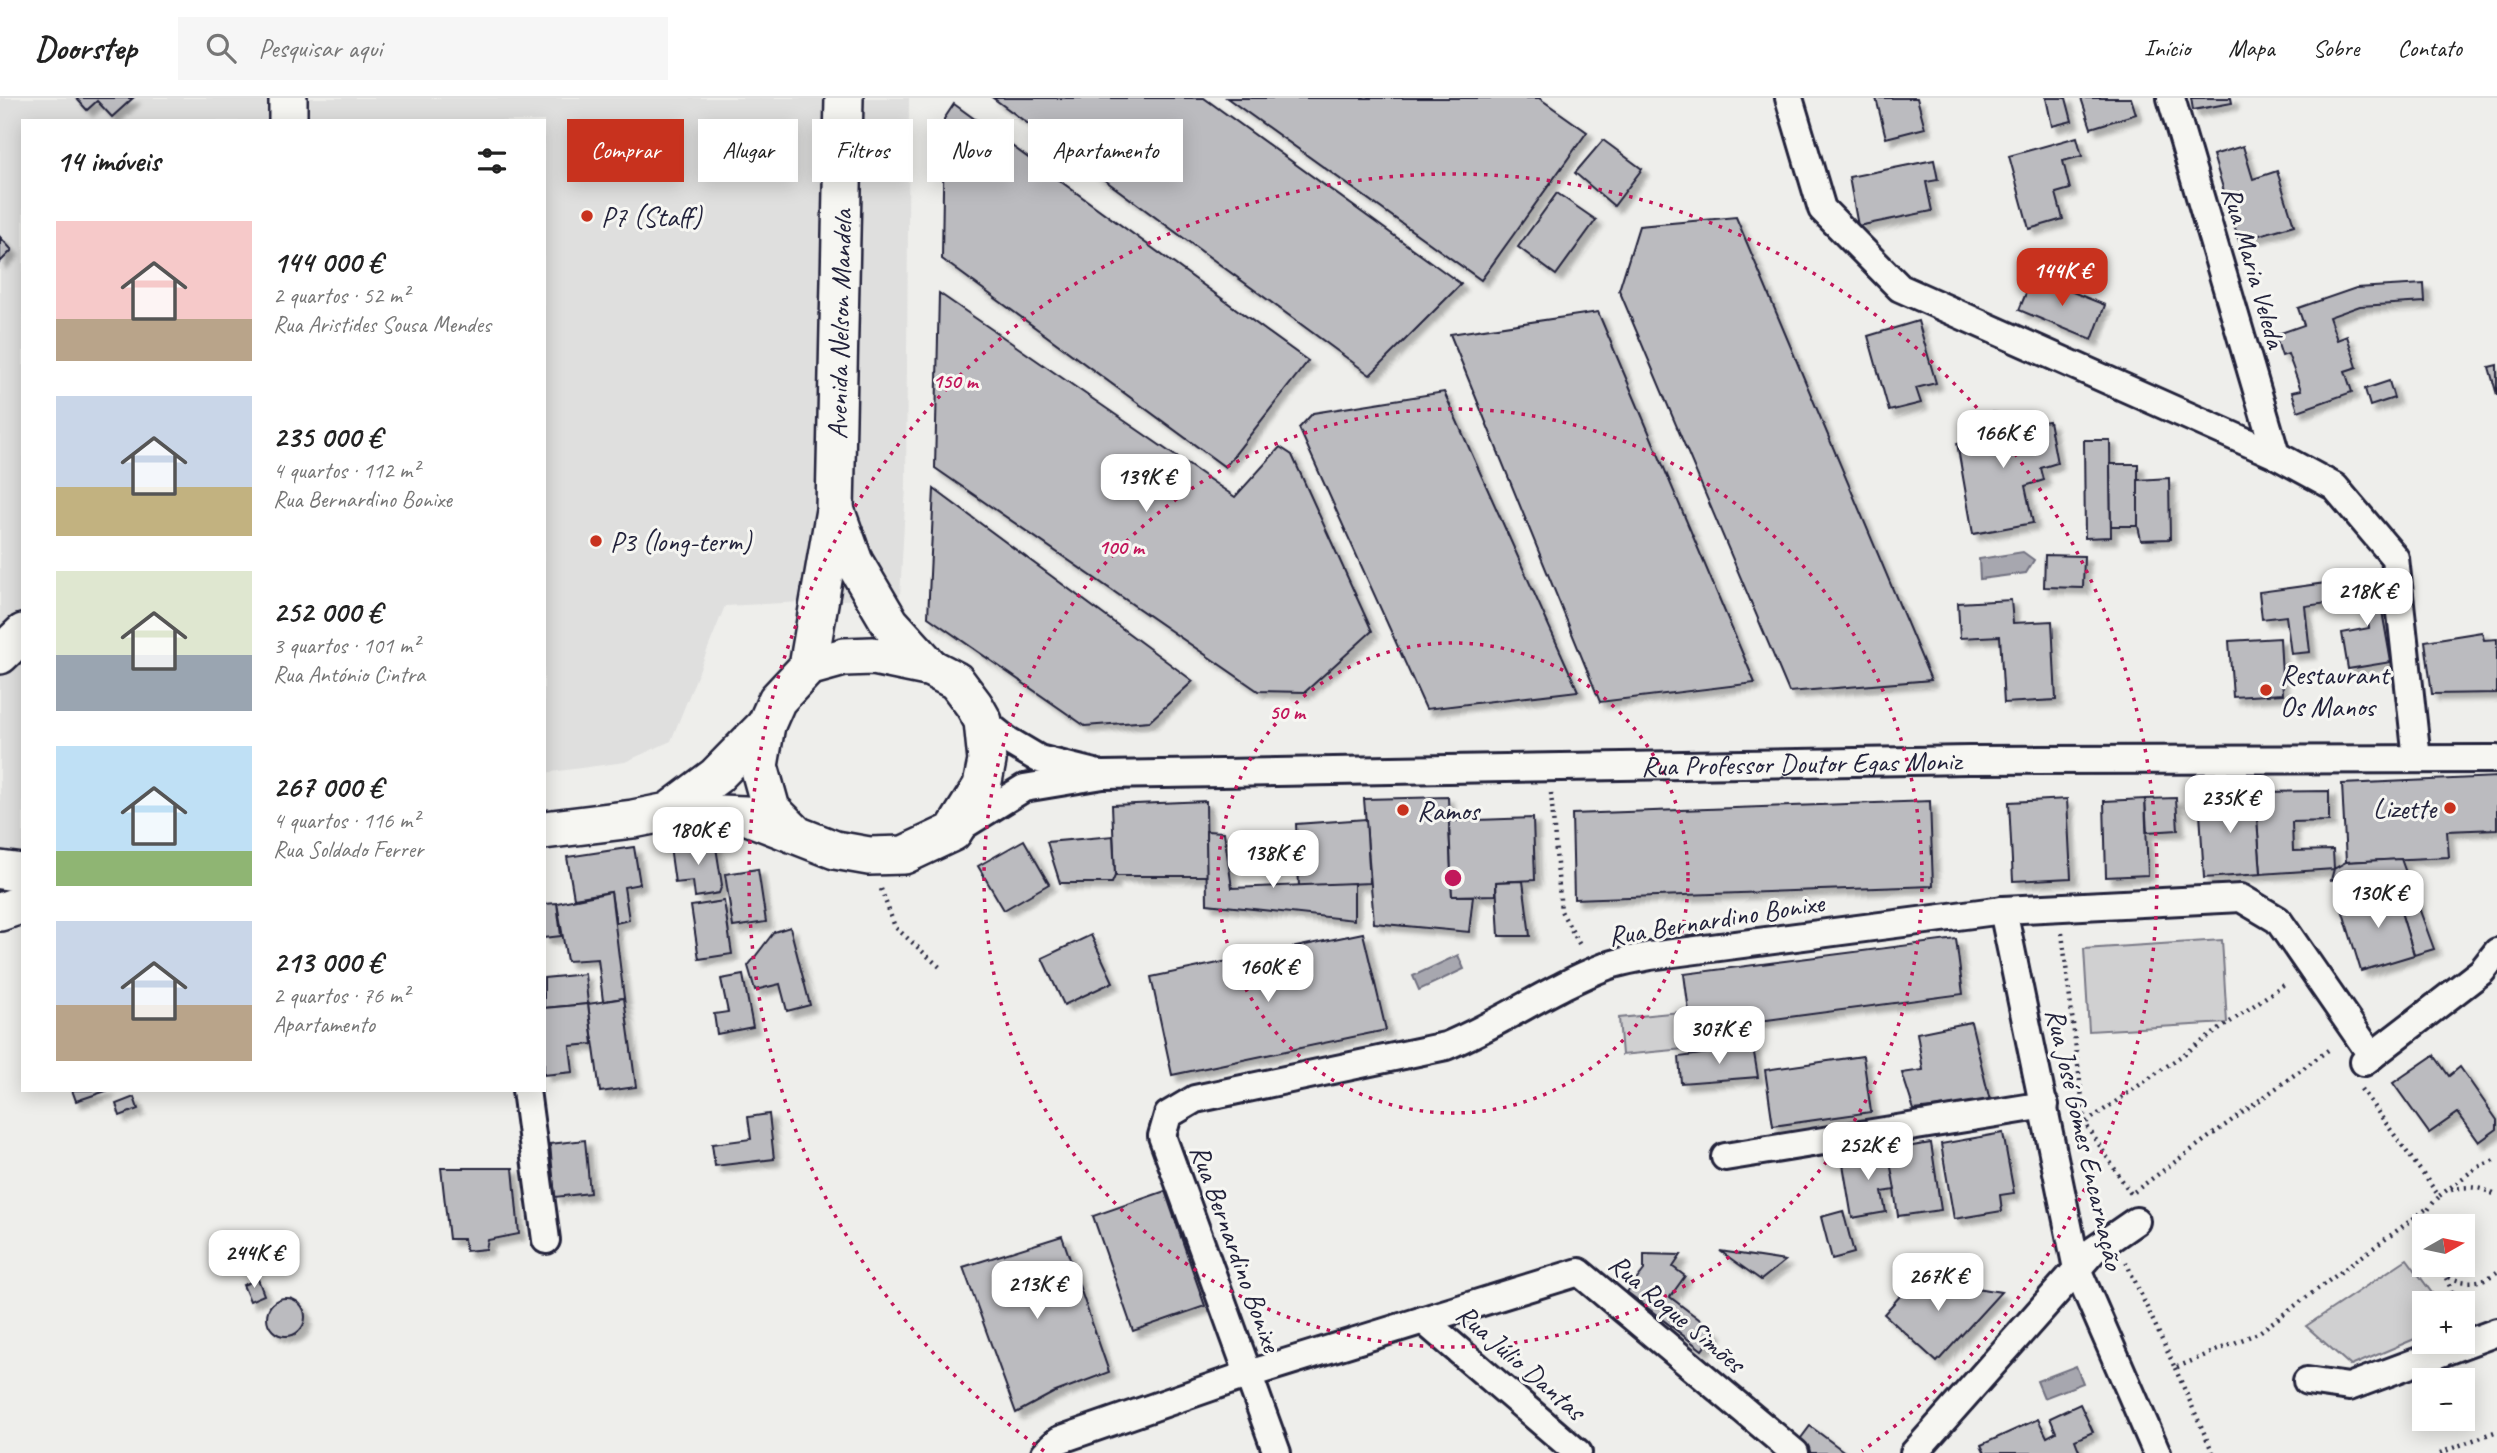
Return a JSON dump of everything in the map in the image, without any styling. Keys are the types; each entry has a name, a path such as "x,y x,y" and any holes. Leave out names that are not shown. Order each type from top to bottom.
{"street":[{"path":"288,98 288,119"},
{"name":"Avenida Nelson Mandela","path":"835,510 844,98"},
{"path":"1789,98 1822,209 1900,288 2276,454 2335,487 2395,558 2417,759"},
{"name":"Rua Maria Veleda","path":"2171,98 2276,454"},
{"path":"808,667 835,510"},
{"path":"835,510 854,562 890,622 930,668"},
{"path":"0,655 21,635"},
{"path":"795,833 771,809 759,766 766,725 777,700 808,667 844,657 873,656 930,668 956,681 983,721 988,761 982,786 953,832"},
{"path":"983,721 1039,760 1104,775"},
{"path":"668,811 716,776 766,725"},
{"name":"Rua Professor Doutor Egas Moniz","path":"1104,775 1969,760 2497,759"},
{"path":"546,830 634,819 668,811 745,815 835,850 869,856 904,855 953,832 1024,788 1104,775"},
{"path":"0,870 21,873"},
{"path":"0,893 21,893"},
{"name":"Rua Bernardino Bonixe","path":"1277,1453 1162,1136 1168,1115 1195,1099 1446,1046 1477,1033 1560,987 1609,965 1650,956 2003,910 2241,898 2278,920 2354,1031 2364,1067"},
{"path":"0,912 21,905"},
{"name":"Rua José Gomes Encarnação","path":"2003,910 2077,1269 2157,1453"},
{"path":"2364,1067 2482,971 2497,952"},
{"path":"526,1092 546,1240"},
{"path":"1725,1157 2045,1105"},
{"path":"1914,1453 2094,1250 2136,1221"},
{"name":"Rua Roque Simões","path":"1423,1320 1579,1272 1796,1453"},
{"path":"1045,1453 1059,1440 1249,1374 1423,1320"},
{"name":"Rua Júlio Dantas","path":"1423,1320 1578,1453"},
{"path":"2307,1381 2349,1387 2497,1332"}],"path":[{"path":"1549,768 1561,911 1595,972"},
{"path":"869,856 895,927 942,969"},
{"path":"2059,908 2085,1123 2132,1194 2354,1031"},
{"path":"2053,1146 2310,967"},
{"path":"2364,1067 2439,1196"},
{"path":"2175,1368 2258,1333 2429,1207 2476,1168 2497,1159"},
{"path":"2439,1196 2452,1189 2468,1186 2497,1196"},
{"path":"2426,1214 2429,1207"},
{"path":"2114,1236 2213,1453"},
{"path":"2449,1278 2462,1282 2478,1281 2497,1272"},
{"path":"2440,1453 2497,1431"}],"shaded area":[{"path":"0,98 909,98 909,119 812,119 812,182 908,182 906,486 900,597 725,606 671,741 625,762 546,773 546,119 21,119 21,858 0,862"},
{"path":"2023,552 2034,560 2026,573 1980,579 1979,559"},
{"path":"2222,940 2227,1023 2089,1031 2084,949"},
{"path":"1458,955 1464,969 1419,990 1413,976"},
{"path":"1680,1012 1684,1049 1622,1055 1619,1018"},
{"path":"2407,1259 2412,1266 2412,1278 2421,1278 2430,1291 2412,1291 2412,1340 2351,1366 2306,1326"},
{"path":"2076,1366 2083,1383 2044,1398 2037,1381"}],"building":[{"path":"76,98 133,98 112,117 97,101 87,110"},
{"path":"993,98 1204,98 1461,284 1370,375 1107,182 1183,182 1183,119 1028,119 1028,124"},
{"path":"1227,98 1539,98 1587,132 1481,280"},
{"path":"1876,98 1917,98 1925,128 1886,138"},
{"path":"2046,98 2066,98 2072,121 2052,126"},
{"path":"2081,98 2131,98 2136,114 2091,128"},
{"path":"2191,98 2231,98 2232,103 2193,110"},
{"path":"954,104 975,119 944,119"},
{"path":"2077,137 2082,156 2063,161 2070,189 2056,193 2063,219 2029,229 2009,156"},
{"path":"1603,140 1642,169 1614,206 1575,173"},
{"path":"2243,146 2253,179 2277,171 2294,225 2239,241 2213,155"},
{"path":"1014,148 1028,158 1028,182 1061,182 1308,361 1225,467 942,259 943,182 1014,182"},
{"path":"1934,160 1938,180 1926,182 1932,211 1858,226 1849,177"},
{"path":"1557,193 1596,220 1556,275 1518,247"},
{"path":"1736,217 1931,680 1789,692 1619,290 1639,226"},
{"path":"0,237 12,250 0,262"},
{"path":"2033,276 2105,305 2092,340 2019,310"},
{"path":"2424,284 2425,302 2360,306 2329,317 2337,340 2347,336 2357,367 2345,371 2352,392 2298,411 2292,392 2301,390 2288,354 2282,356 2275,335 2304,325 2298,308 2356,288"},
{"path":"939,293 1235,497 1280,447 1292,455 1372,631 1305,692 1258,691 935,468"},
{"path":"1598,312 1755,683 1600,702 1450,334"},
{"path":"1918,321 1936,383 1916,388 1921,403 1889,411 1868,336"},
{"path":"2497,365 2497,395 2489,367"},
{"path":"2389,381 2394,398 2370,406 2365,389"},
{"path":"1444,392 1578,691 1426,709 1299,428 1313,413"},
{"path":"1979,412 1999,413 2008,428 2049,421 2057,463 2041,468 2044,480 2025,486 2033,523 1973,534 1957,443 1970,441 1967,426"},
{"path":"2084,440 2110,440 2111,537 2085,538"},
{"path":"2110,464 2138,464 2138,526 2111,526"},
{"path":"2169,478 2170,539 2141,540 2138,526 2138,480"},
{"path":"934,489 1193,681 1150,721 1085,726 928,617"},
{"path":"2045,555 2084,556 2083,588 2044,587"},
{"path":"2376,577 2391,662 2348,669 2342,633 2369,628 2365,603 2352,605 2348,582"},
{"path":"2326,583 2328,603 2305,606 2310,652 2291,654 2286,616 2262,619 2259,592"},
{"path":"2011,600 2013,623 2052,621 2056,700 2004,703 2000,636 1960,638 1958,603"},
{"path":"2482,632 2484,640 2497,639 2497,693 2432,694 2425,641"},
{"path":"2280,638 2283,694 2233,697 2229,641"},
{"path":"2497,777 2497,829 2447,831 2449,857 2346,862 2342,784"},
{"path":"2329,791 2329,821 2292,822 2293,851 2333,850 2334,869 2261,874 2255,792"},
{"path":"2255,792 2261,874 2204,878 2199,796"},
{"path":"1448,797 1452,896 1473,896 1469,932 1374,923 1364,799"},
{"path":"2176,798 2178,830 2147,832 2145,799"},
{"path":"2067,799 2071,878 2013,881 2009,802"},
{"path":"2145,799 2148,875 2106,877 2104,801"},
{"path":"1206,801 1207,876 1115,876 1112,805"},
{"path":"1930,801 1933,886 1574,899 1572,814"},
{"path":"1533,818 1535,880 1496,882 1496,895 1452,896 1449,821"},
{"path":"1366,819 1370,883 1299,886 1296,824"},
{"path":"1206,831 1224,832 1232,888 1354,883 1354,920 1207,904"},
{"path":"1113,836 1115,876 1112,883 1060,883 1047,842"},
{"path":"1024,840 1049,884 1004,910 978,866"},
{"path":"715,841 722,885 719,893 695,897 693,881 675,883 670,847"},
{"path":"634,847 640,884 624,887 629,920 616,923 611,892 574,898 567,857"},
{"path":"2401,859 2434,949 2414,955 2394,889 2387,875 2331,880 2334,869 2346,862"},
{"path":"758,869 766,922 733,927 725,874"},
{"path":"1523,881 1530,936 1499,936 1496,882"},
{"path":"2394,889 2414,955 2361,971 2341,906"},
{"path":"611,892 624,998 603,1001 598,959 567,961 557,903"},
{"path":"724,901 732,954 699,959 691,906"},
{"path":"557,903 561,936 546,938 546,904"},
{"path":"790,927 810,1005 787,1011 780,984 755,990 748,966 774,932"},
{"path":"1363,933 1386,1030 1172,1075 1151,977"},
{"path":"1091,935 1113,982 1064,1005 1042,958"},
{"path":"1956,939 1963,994 1737,1024 1738,1036 1693,1042 1684,974"},
{"path":"585,974 588,1004 546,1008 546,978"},
{"path":"743,975 753,1027 717,1034 714,1014 728,1012 721,979"},
{"path":"624,998 636,1087 600,1092 588,1004"},
{"path":"588,1004 593,1044 570,1046 573,1072 546,1075 546,1008"},
{"path":"1971,1022 1990,1101 1914,1110 1902,1073 1923,1070 1917,1033"},
{"path":"1753,1047 1758,1077 1681,1083 1679,1057"},
{"path":"2434,1055 2449,1076 2460,1067 2497,1120 2497,1129 2479,1142 2458,1113 2429,1133 2393,1083"},
{"path":"1863,1056 1871,1112 1773,1126 1765,1070"},
{"path":"73,1092 103,1092 76,1101"},
{"path":"134,1097 138,1109 120,1116 116,1104"},
{"path":"769,1114 774,1159 715,1166 712,1144 751,1139 748,1117"},
{"path":"2003,1133 2014,1193 2000,1195 2002,1211 1954,1219 1941,1144"},
{"path":"585,1140 590,1193 555,1197 550,1144"},
{"path":"1931,1143 1941,1210 1898,1216 1888,1150"},
{"path":"1888,1150 1895,1190 1882,1192 1886,1212 1852,1218 1842,1158"},
{"path":"441,1168 513,1168 519,1234 488,1240 486,1249 466,1251 464,1239 449,1239"},
{"path":"1165,1191 1205,1306 1133,1331 1093,1216"},
{"path":"1843,1211 1854,1253 1832,1259 1821,1217"},
{"path":"1062,1236 1109,1372 1053,1393 1016,1413 963,1267"},
{"path":"1720,1251 1785,1261 1761,1280"},
{"path":"1644,1254 1681,1255 1673,1267 1685,1276 1670,1297 1716,1332 1702,1350 1627,1292 1644,1270"},
{"path":"1916,1278 2001,1292 1937,1362 1884,1314"},
{"path":"258,1279 264,1295 250,1301 243,1285"},
{"path":"286,1298 299,1304 305,1317 299,1330 286,1336 273,1330 267,1317 273,1304"},
{"path":"2080,1404 2093,1432 2075,1440 2080,1453 1985,1453 1981,1445 2038,1419 2047,1437 2056,1432 2050,1418"},
{"path":"1810,1426 1846,1453 1811,1453 1798,1442"}],"place":[{"name":"P7 (Staff)","path":"587,216"},
{"name":"P3 (long-term)","path":"596,541"},
{"name":"Restaurant Os Manos","path":"2266,690"},
{"name":"Lizette","path":"2450,808"},
{"name":"Ramos","path":"1403,810"}]}
